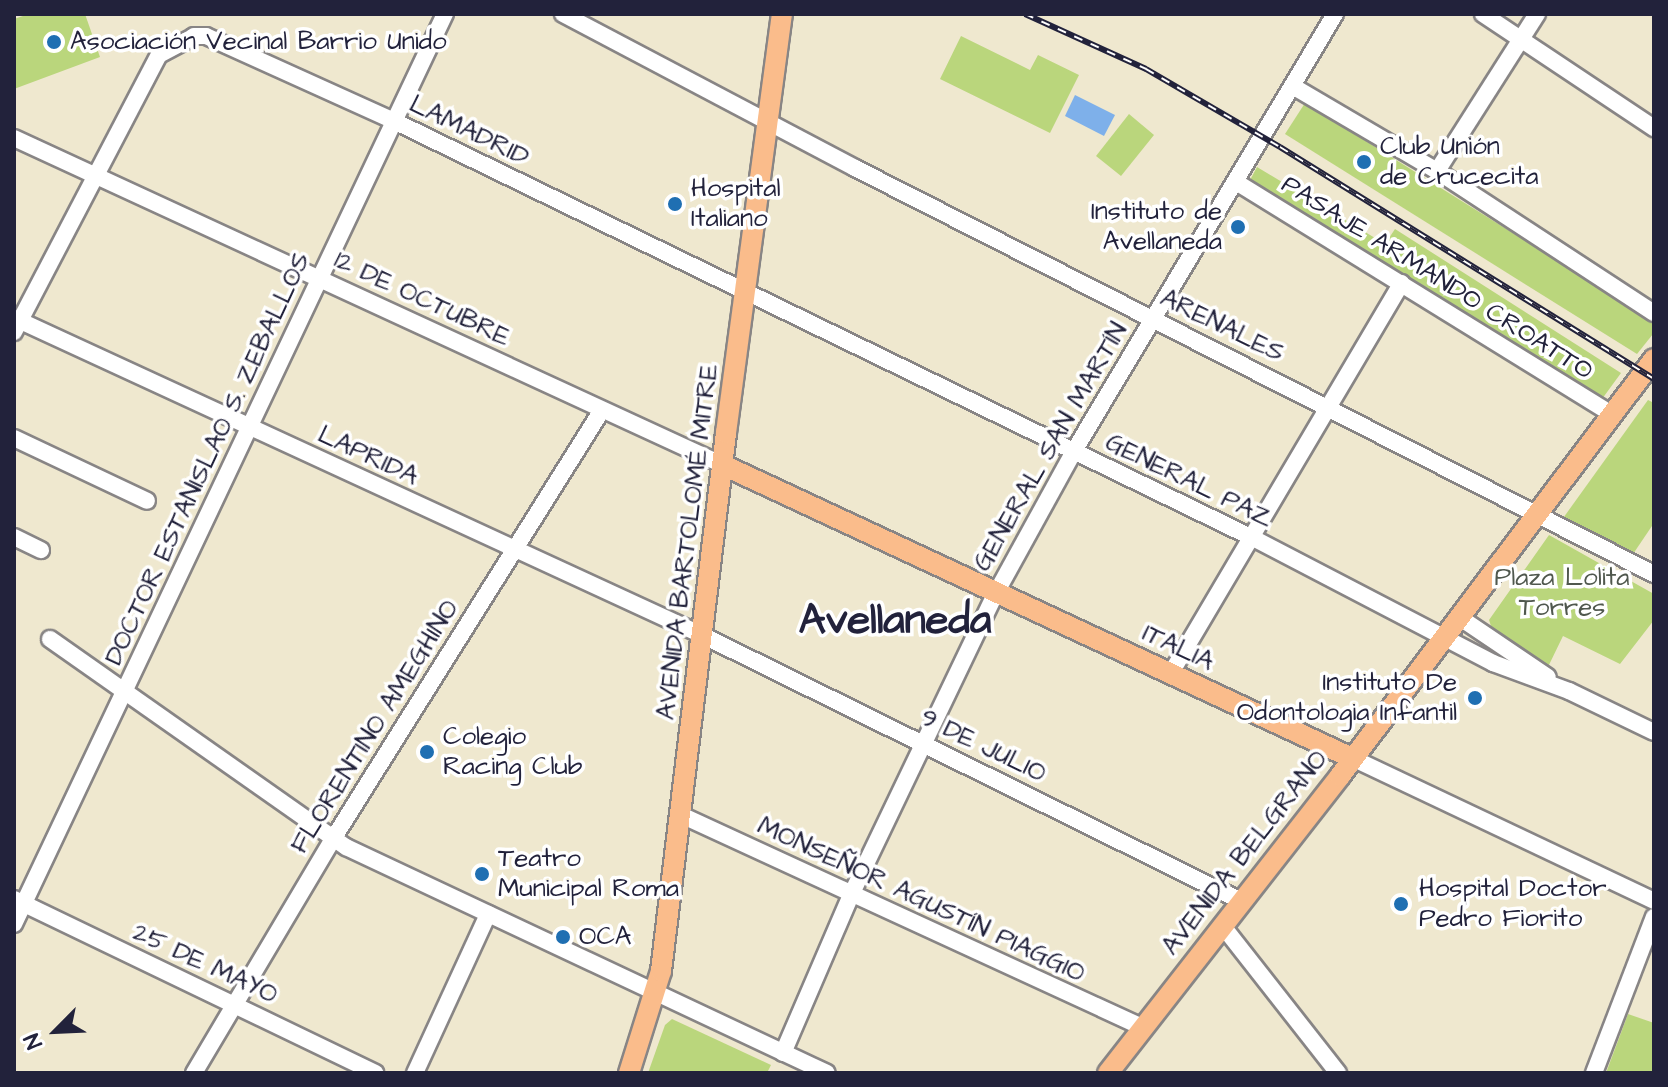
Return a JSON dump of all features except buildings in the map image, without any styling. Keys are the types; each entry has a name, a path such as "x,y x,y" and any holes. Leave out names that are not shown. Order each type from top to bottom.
{"main road":[{"name":"AVENIDA BARTOLOMÉ MITRE","path":"629,1073 655,993 681,815 782,14"},
{"name":"AVENIDA BELGRANO","path":"1108,1073 1352,758 1654,359"},
{"name":"ITALIA","path":"723,465 1352,758"}],"street":[{"name":"DOCTOR ESTANISLAO S. ZEBALLOS","path":"14,924 19,902 125,692 392,120 445,14"},
{"name":"ARENALES","path":"563,14 1654,574"},
{"path":"1483,14 1654,128"},
{"path":"1437,171 1537,14"},
{"name":"GENERAL SAN MARTÍN","path":"783,1053 851,895 996,593 1074,451 1294,87 1330,15"},
{"name":"LAMADRID","path":"98,176 159,55 194,36 206,36 392,120 745,292"},
{"path":"1294,87 1437,171 1654,313"},
{"name":"12 DE OCTUBRE","path":"14,138 723,465"},
{"path":"16,324 98,176"},
{"name":"PASAJE ARMANDO CROATTO","path":"1236,182 1613,415"},
{"path":"1171,673 1402,283"},
{"name":"GENERAL PAZ","path":"745,292 1253,538 1503,668 1569,691 1654,732"},
{"name":"LAPRIDA","path":"16,324 704,636"},
{"name":"FLORENTINO AMEGHINO","path":"194,1073 333,839 602,410"},
{"path":"14,438 147,501"},
{"path":"14,537 41,550"},
{"name":"GENERAL PAZ","path":"1459,617 1569,691"},
{"name":"9 DE JULIO","path":"704,636 1241,901"},
{"path":"50,639 333,839 827,1073"},
{"name":"ITALIA","path":"1352,758 1654,901"},
{"name":"MONSEÑOR AGUSTÍN PIAGGIO","path":"681,815 1142,1027"},
{"name":"25 DE MAYO","path":"19,902 375,1073"},
{"path":"415,1073 488,914"},
{"path":"1594,1073 1654,919"},
{"path":"1222,925 1338,1073"}],"green space":[{"name":"Asociación Vecinal Barrio Unido","path":"29,14 85,14 100,57 14,89 14,19"},
{"path":"961,36 1030,70 1038,55 1079,75 1050,133 940,79"},
{"path":"1305,103 1649,318 1654,325 1653,334 1637,354 1285,134"},
{"path":"1129,114 1154,135 1121,176 1096,156"},
{"path":"1257,167 1385,244 1395,229 1621,373 1602,399 1248,184"},
{"path":"1648,400 1654,403 1654,523 1631,557 1561,521"},
{"name":"Plaza Lolita Torres","path":"1549,535 1654,594 1654,620 1620,664 1563,636 1547,669 1492,629 1489,620"},
{"path":"1628,1014 1654,1023 1654,1073 1606,1073"},
{"path":"672,1019 771,1065 767,1073 648,1073 665,1025"}],"water":[{"path":"1075,95 1115,115 1104,136 1065,116"}],"railway":[{"path":"1025,14 1146,69 1280,147 1654,379"}],"place":[{"name":"Asociación Vecinal Barrio Unido","path":"54,42"},
{"name":"Club Unión de Crucecita","path":"1364,162"},
{"name":"Hospital Italiano","path":"675,204"},
{"name":"Instituto de Avellaneda","path":"1238,227"},
{"name":"Instituto De Odontologia Infantil","path":"1475,698"},
{"name":"Colegio Racing Club","path":"427,752"},
{"name":"Teatro Municipal Roma","path":"482,874"},
{"name":"Hospital Doctor Pedro Fiorito","path":"1401,904"},
{"name":"OCA","path":"563,937"}],"district":[{"name":"Avellaneda","path":"895,621"}]}
